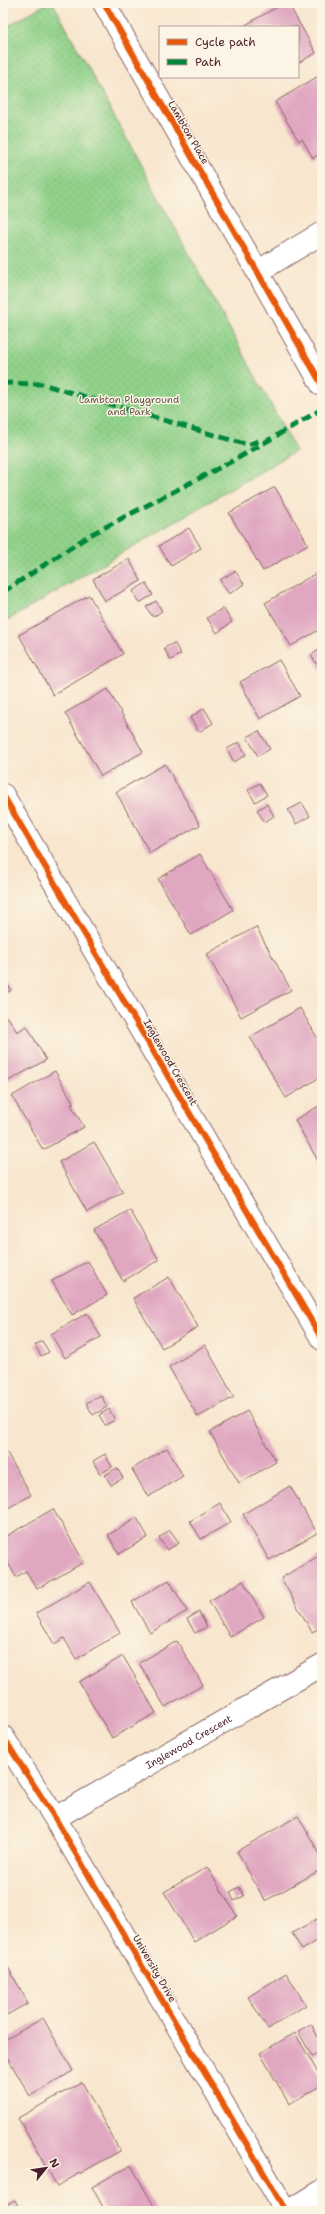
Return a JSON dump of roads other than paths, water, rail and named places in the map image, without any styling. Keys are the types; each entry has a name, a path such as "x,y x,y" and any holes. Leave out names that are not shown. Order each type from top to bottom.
{"street":[{"name":"Lambton Place","path":"104,3 322,386"},
{"path":"257,272 322,232"},
{"name":"Inglewood Crescent","path":"3,795 322,1339"},
{"name":"Inglewood Crescent","path":"55,1818 322,1665"},
{"name":"University Drive","path":"3,1736 55,1818 286,2211"},
{"path":"290,2211 322,2191"}],"park label":[{"name":"Lambton Playground and Park","path":"129,404"}]}
